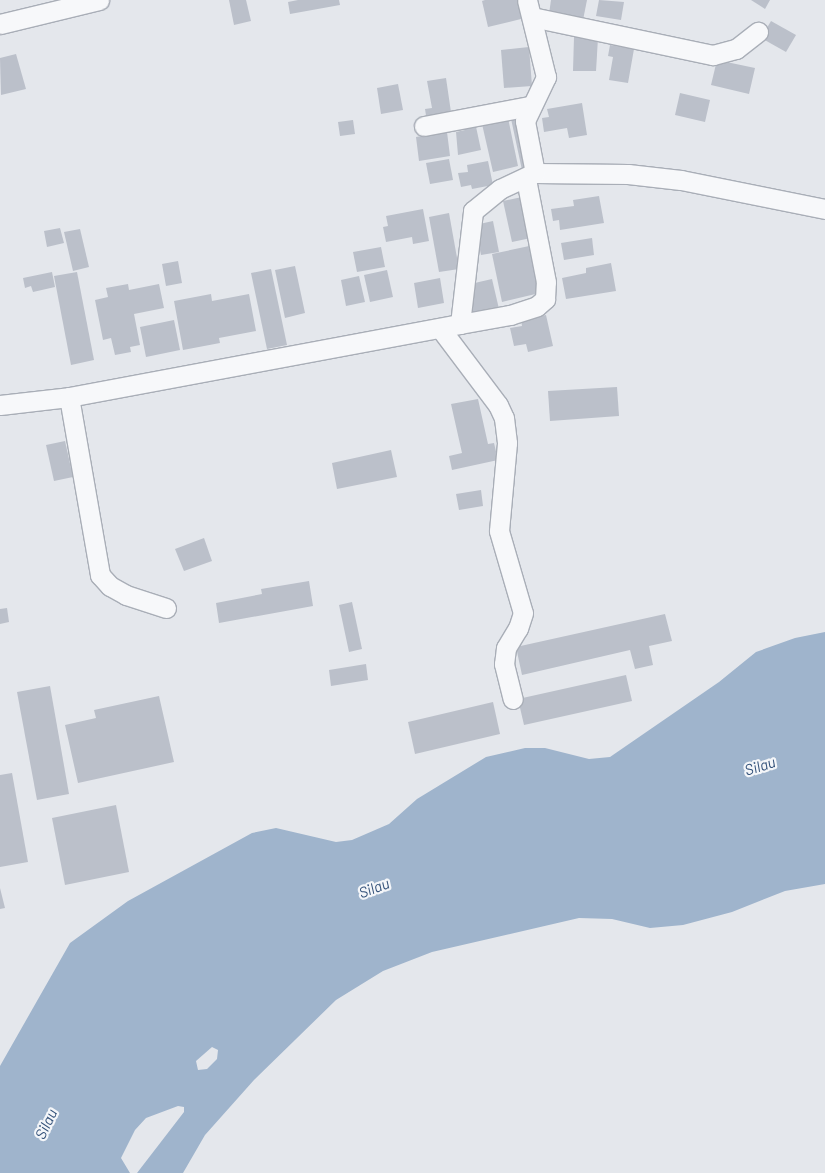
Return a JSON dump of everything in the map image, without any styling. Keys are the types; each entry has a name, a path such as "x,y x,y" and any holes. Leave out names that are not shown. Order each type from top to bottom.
{"street":[{"path":"0,24 99,0"},
{"path":"0,405 69,397 510,315 537,306 545,299 546,282 530,176 525,121 530,106 544,85 546,77 529,9 713,55 736,49 758,32"},
{"path":"424,126 530,106"},
{"path":"460,324 473,211 500,189 530,176 628,174 681,180 825,208"},
{"path":"440,328 498,404 504,418 507,443 498,531 523,613 518,628 506,648 504,664 513,699"},
{"path":"69,397 100,575 110,586 126,595 166,608"}],"water":[{"name":"Silau","path":"825,632 825,884 785,891 732,912 683,925 650,928 612,919 579,918 432,952 383,971 336,1000 254,1080 205,1135 183,1173 137,1173 184,1112 184,1107 178,1106 146,1118 135,1130 121,1158 130,1173 0,1173 0,1066 70,943 128,901 252,833 276,828 336,842 352,840 389,824 417,799 486,757 525,748 545,748 589,759 610,757 719,682 756,652 795,638","holes":["212,1047 218,1050 217,1059 207,1069 198,1070 196,1061"]}],"building":[{"path":"229,0 246,0 251,21 234,25"},
{"path":"298,0 339,0 340,5 290,14 288,2"},
{"path":"521,0 525,18 488,27 482,1"},
{"path":"551,0 587,0 583,20 549,14"},
{"path":"599,0 624,2 621,20 596,16"},
{"path":"751,0 770,0 765,9"},
{"path":"771,21 796,35 786,52 761,38"},
{"path":"574,37 598,38 596,71 573,71"},
{"path":"610,45 634,49 628,83 609,80 613,57 608,56"},
{"path":"529,47 532,86 504,88 501,50"},
{"path":"16,54 26,89 1,95 0,58"},
{"path":"717,60 755,68 749,94 711,85"},
{"path":"446,78 452,119 427,122 425,109 432,108 427,81"},
{"path":"398,84 403,110 381,114 377,88"},
{"path":"680,93 710,100 705,122 675,115"},
{"path":"582,103 587,135 569,138 567,128 544,132 542,118 549,117 547,109"},
{"path":"519,112 531,167 522,170 510,114"},
{"path":"508,118 518,166 493,172 482,124"},
{"path":"353,120 355,134 340,136 338,122"},
{"path":"475,122 481,150 458,155 456,132 465,130 464,125"},
{"path":"447,132 450,156 419,161 416,137"},
{"path":"449,159 453,180 430,184 426,163"},
{"path":"488,161 493,185 472,189 471,185 461,187 458,173 468,172 467,165"},
{"path":"599,196 604,223 560,230 559,220 553,221 551,209 574,206 573,200"},
{"path":"522,197 531,238 512,242 503,201"},
{"path":"423,209 429,241 413,244 412,237 386,242 383,227 388,226 386,216"},
{"path":"449,213 459,269 439,272 429,217"},
{"path":"493,221 499,252 481,255 475,225"},
{"path":"60,228 64,243 47,247 44,231"},
{"path":"80,229 89,267 73,271 64,232"},
{"path":"592,238 594,255 564,260 561,243"},
{"path":"534,245 544,292 502,302 492,254"},
{"path":"381,247 385,267 357,272 353,252"},
{"path":"178,261 182,283 166,286 162,264"},
{"path":"611,263 616,291 566,299 562,278 586,273 586,268"},
{"path":"295,266 305,313 285,318 275,270"},
{"path":"271,269 287,345 267,349 251,273"},
{"path":"387,270 393,297 370,302 364,275"},
{"path":"52,272 55,287 33,292 31,286 25,288 23,278"},
{"path":"77,272 94,360 71,365 54,276"},
{"path":"359,276 365,302 346,306 341,280"},
{"path":"440,278 444,303 418,308 414,283"},
{"path":"492,279 499,309 473,315 466,285"},
{"path":"128,284 129,290 159,284 164,308 134,314 140,345 130,347 131,352 115,355 111,338 103,340 95,300 108,297 106,288"},
{"path":"211,294 212,301 249,294 256,331 219,338 220,343 183,350 174,301"},
{"path":"546,315 553,346 528,352 526,344 514,346 510,328 522,326 521,320"},
{"path":"174,320 180,350 146,357 140,327"},
{"path":"617,387 619,416 550,421 548,391"},
{"path":"478,399 488,444 494,443 498,460 452,470 449,456 462,453 451,404"},
{"path":"65,441 73,477 54,481 46,445"},
{"path":"391,450 397,477 337,489 332,463"},
{"path":"481,490 483,506 459,510 456,494"},
{"path":"204,538 212,561 184,571 175,549"},
{"path":"309,581 313,606 219,623 216,603 262,594 261,589"},
{"path":"352,602 362,649 349,652 339,605"},
{"path":"7,608 9,622 0,624 0,609"},
{"path":"665,614 672,641 649,646 653,665 635,669 630,650 522,675 516,647"},
{"path":"366,664 368,680 331,686 329,670"},
{"path":"626,675 632,701 524,725 518,699"},
{"path":"50,686 69,794 37,800 17,692"},
{"path":"159,696 174,762 78,783 65,725 96,718 94,710"},
{"path":"493,702 500,734 415,754 408,722"},
{"path":"12,773 28,862 0,867 0,775"},
{"path":"116,805 129,872 65,885 52,818"},
{"path":"0,888 5,908 0,909"}]}
